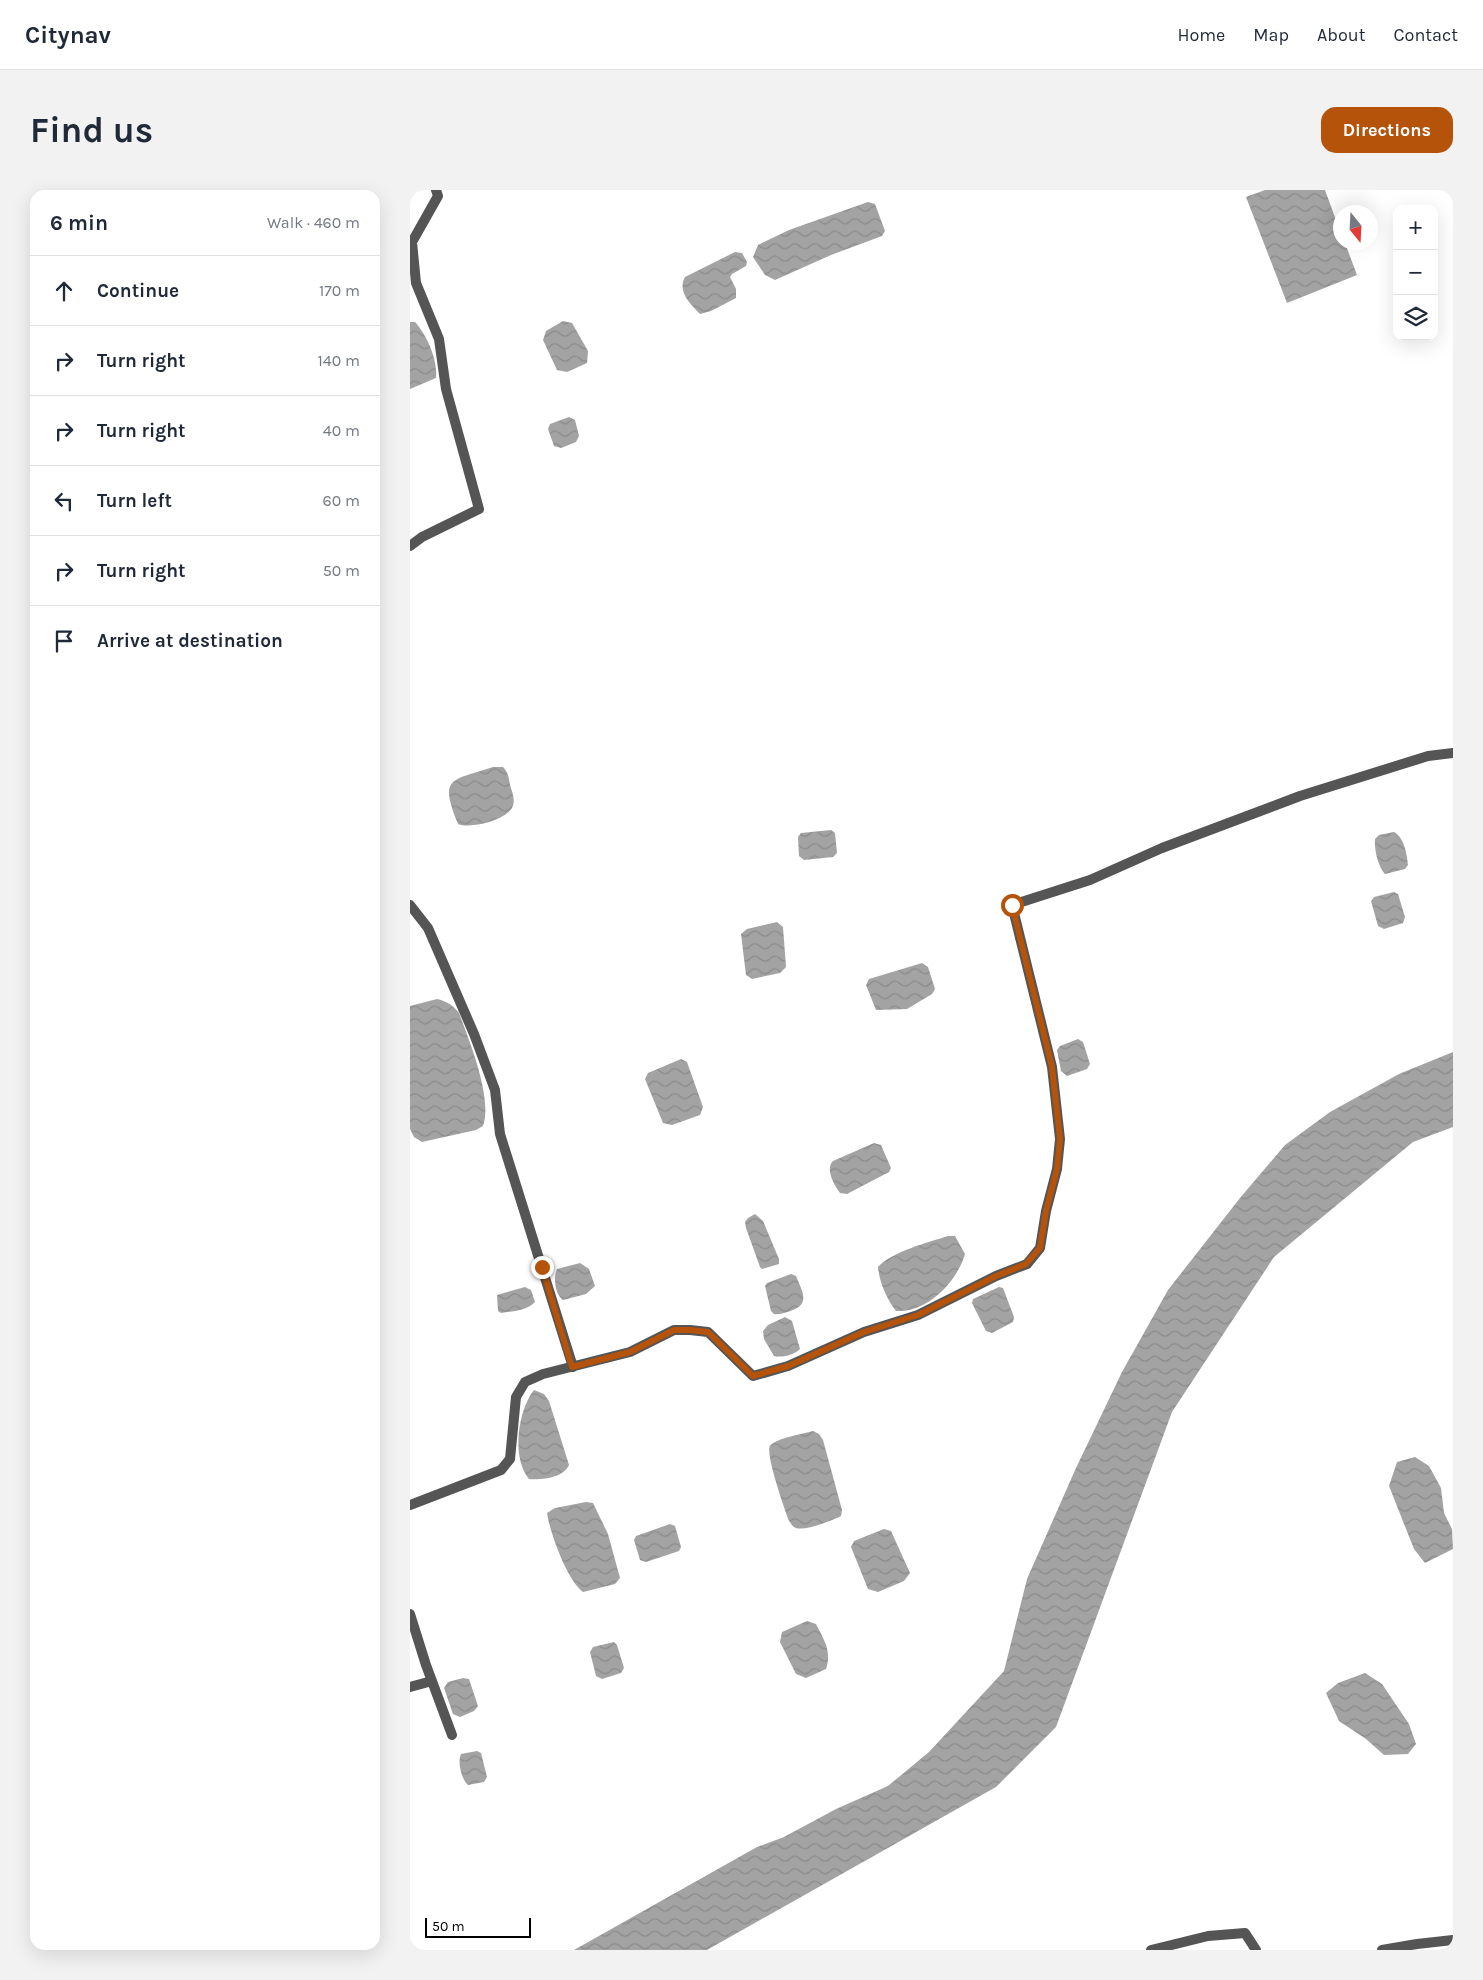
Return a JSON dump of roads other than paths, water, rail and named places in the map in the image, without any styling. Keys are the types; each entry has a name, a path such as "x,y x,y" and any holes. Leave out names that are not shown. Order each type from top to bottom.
{"street":[{"path":"410,546 422,537 479,509 446,388 439,339 416,283 412,242 438,196 436,190"},
{"path":"410,1505 501,1470 510,1459 516,1396 525,1382 543,1374 630,1352 674,1330 690,1330 708,1332 753,1376 788,1366 864,1332 918,1315 996,1276 1026,1264 1040,1248 1046,1211 1057,1169 1060,1139 1052,1067 1012,905 1090,880 1162,848 1300,796 1428,756 1453,753"},
{"path":"410,905 428,928 436,944 474,1034 495,1090 500,1134 572,1367"},
{"path":"410,1614 452,1736"},
{"path":"410,1687 432,1681"},
{"path":"1151,1950 1208,1936 1245,1933 1256,1950"},
{"path":"1382,1950 1453,1940"}],"water":[{"path":"1265,190 1325,190 1333,212 1333,250 1348,250 1357,275 1287,303 1246,197"},
{"path":"868,202 875,204 885,231 882,236 831,255 775,280 765,275 753,257 758,245 789,230"},
{"path":"735,252 742,253 747,262 746,266 730,277 736,289 736,298 711,311 700,314 686,297 683,287 685,277"},
{"path":"563,321 572,323 588,351 587,363 567,372 557,370 543,340 546,331"},
{"path":"410,322 415,322 427,341 435,363 436,378 410,389"},
{"path":"569,417 575,420 579,436 576,442 561,448 554,446 548,429 550,424"},
{"path":"493,767 503,767 507,773 514,802 512,808 502,817 487,823 479,825 458,824 449,797 449,789 452,783 467,775"},
{"path":"831,830 835,833 837,853 833,857 804,860 799,856 798,837 801,833"},
{"path":"1394,832 1403,842 1408,865 1405,869 1385,874 1377,858 1375,839 1379,835"},
{"path":"1394,892 1398,894 1405,917 1403,923 1384,929 1378,926 1371,901 1374,897"},
{"path":"777,922 783,927 786,967 780,973 752,979 746,975 741,934 747,929"},
{"path":"922,963 928,967 935,989 932,994 907,1009 876,1010 866,985 869,979"},
{"path":"437,999 449,1004 459,1013 478,1069 485,1100 485,1114 483,1126 476,1130 422,1142 414,1137 410,1129 410,1006"},
{"path":"1078,1039 1083,1042 1090,1064 1087,1069 1067,1076 1061,1071 1057,1050 1060,1046"},
{"path":"1453,1052 1453,1127 1413,1142 1274,1257 1172,1412 1056,1727 996,1787 707,1950 574,1950 757,1847 784,1837 836,1809 888,1786 929,1752 1004,1671 1027,1579 1076,1468 1122,1372 1168,1290 1240,1198 1285,1145 1330,1112 1399,1074"},
{"path":"681,1059 687,1062 703,1107 700,1115 672,1125 663,1123 645,1079 648,1073"},
{"path":"874,1143 881,1145 891,1168 889,1172 847,1194 840,1193 830,1173 833,1161"},
{"path":"755,1214 763,1221 779,1259 779,1264 762,1269 760,1267 745,1222"},
{"path":"948,1236 955,1236 965,1254 955,1275 939,1294 929,1301 919,1307 896,1311 884,1290 878,1267 884,1261 901,1252"},
{"path":"580,1263 589,1269 595,1286 586,1294 563,1300 558,1294 556,1286 555,1277 557,1269"},
{"path":"791,1274 796,1276 802,1291 802,1304 782,1314 774,1314 771,1311 765,1286 767,1283"},
{"path":"525,1287 531,1290 535,1302 520,1310 501,1313 498,1311 497,1295"},
{"path":"999,1287 1003,1288 1014,1317 1013,1322 992,1333 986,1331 972,1303 973,1299"},
{"path":"785,1317 792,1321 800,1349 788,1356 774,1356 764,1339 763,1331 768,1325"},
{"path":"534,1390 544,1394 549,1401 569,1465 562,1473 540,1479 529,1479 523,1470 518,1447 524,1409"},
{"path":"813,1431 819,1434 823,1440 842,1510 841,1516 818,1525 798,1528 794,1527 789,1521 776,1482 769,1451 773,1443"},
{"path":"1415,1457 1429,1466 1441,1488 1444,1513 1452,1529 1453,1549 1425,1563 1414,1549 1389,1486 1397,1462"},
{"path":"586,1502 593,1503 608,1534 620,1578 615,1584 583,1592 565,1567 547,1513 555,1508"},
{"path":"670,1524 675,1526 681,1547 679,1551 646,1562 640,1560 634,1540 636,1536"},
{"path":"884,1529 891,1531 910,1573 904,1581 878,1592 868,1589 851,1547 854,1541"},
{"path":"807,1621 816,1624 822,1635 828,1651 828,1663 826,1669 806,1678 796,1674 780,1642 782,1632"},
{"path":"614,1642 617,1645 624,1668 621,1673 602,1679 596,1676 590,1652 593,1647"},
{"path":"1365,1673 1382,1684 1409,1724 1416,1744 1408,1754 1384,1755 1366,1739 1339,1721 1326,1693 1338,1683"},
{"path":"463,1678 469,1679 478,1706 474,1711 460,1717 453,1714 444,1688 448,1682"},
{"path":"477,1751 481,1753 487,1777 484,1782 468,1785 461,1771 461,1754"}]}
